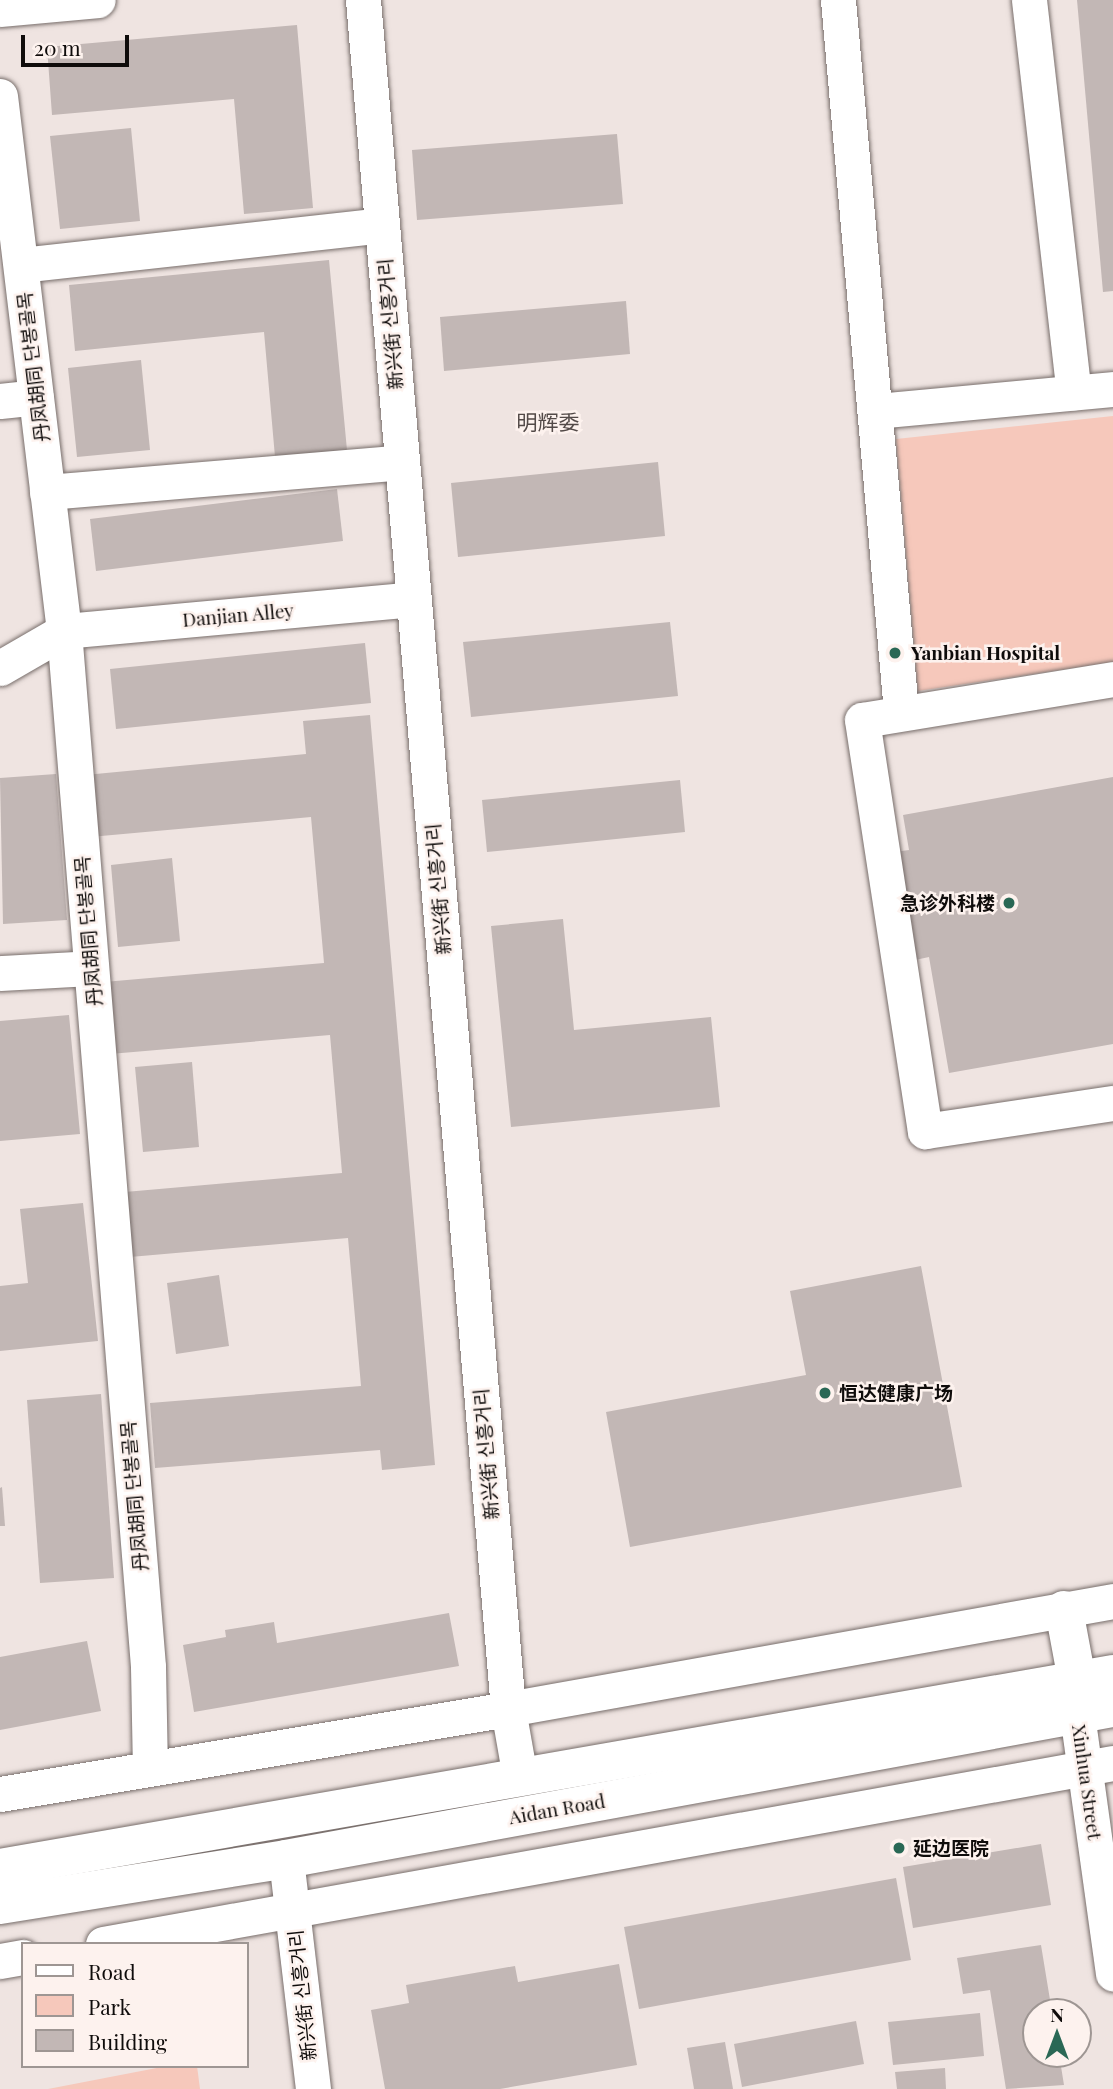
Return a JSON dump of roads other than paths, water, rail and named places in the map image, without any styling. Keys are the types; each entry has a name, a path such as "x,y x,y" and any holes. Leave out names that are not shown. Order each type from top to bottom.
{"main road":[{"path":"1064,1610 1095,1694"},
{"name":"Aidan Road","path":"0,1868 520,1777 1095,1694"},
{"name":"Aidan Road","path":"0,1905 286,1859 1095,1694"}],"street":[{"path":"0,9 99,0"},
{"name":"新兴街 신흥거리","path":"363,0 508,1709 520,1777"},
{"path":"838,0 901,712"},
{"path":"1029,0 1074,393"},
{"name":"丹凤胡同 단봉골목","path":"1,108 64,631 148,1667 150,1768"},
{"path":"21,265 382,225"},
{"path":"876,411 1113,389"},
{"path":"0,401 36,397"},
{"path":"47,492 401,462"},
{"name":"Danjian Alley","path":"64,631 413,599"},
{"path":"0,668 64,631"},
{"path":"1113,679 862,720 925,1131 1113,1103"},
{"path":"0,973 91,968"},
{"path":"0,1794 508,1709 1113,1601"},
{"name":"Xinhua Street","path":"1095,1694 1113,1974"},
{"path":"115,1942 1099,1765"},
{"name":"新兴街 신흥거리","path":"286,1859 313,2089"},
{"path":"0,1961 21,1957"}],"place":[{"name":"Yanbian Hospital","path":"895,653"},
{"name":"急诊外科楼","path":"1009,903"},
{"name":"恒达健康广场","path":"825,1393"},
{"name":"延边医院","path":"899,1848"}],"district":[{"name":"明辉委","path":"548,421"}]}
